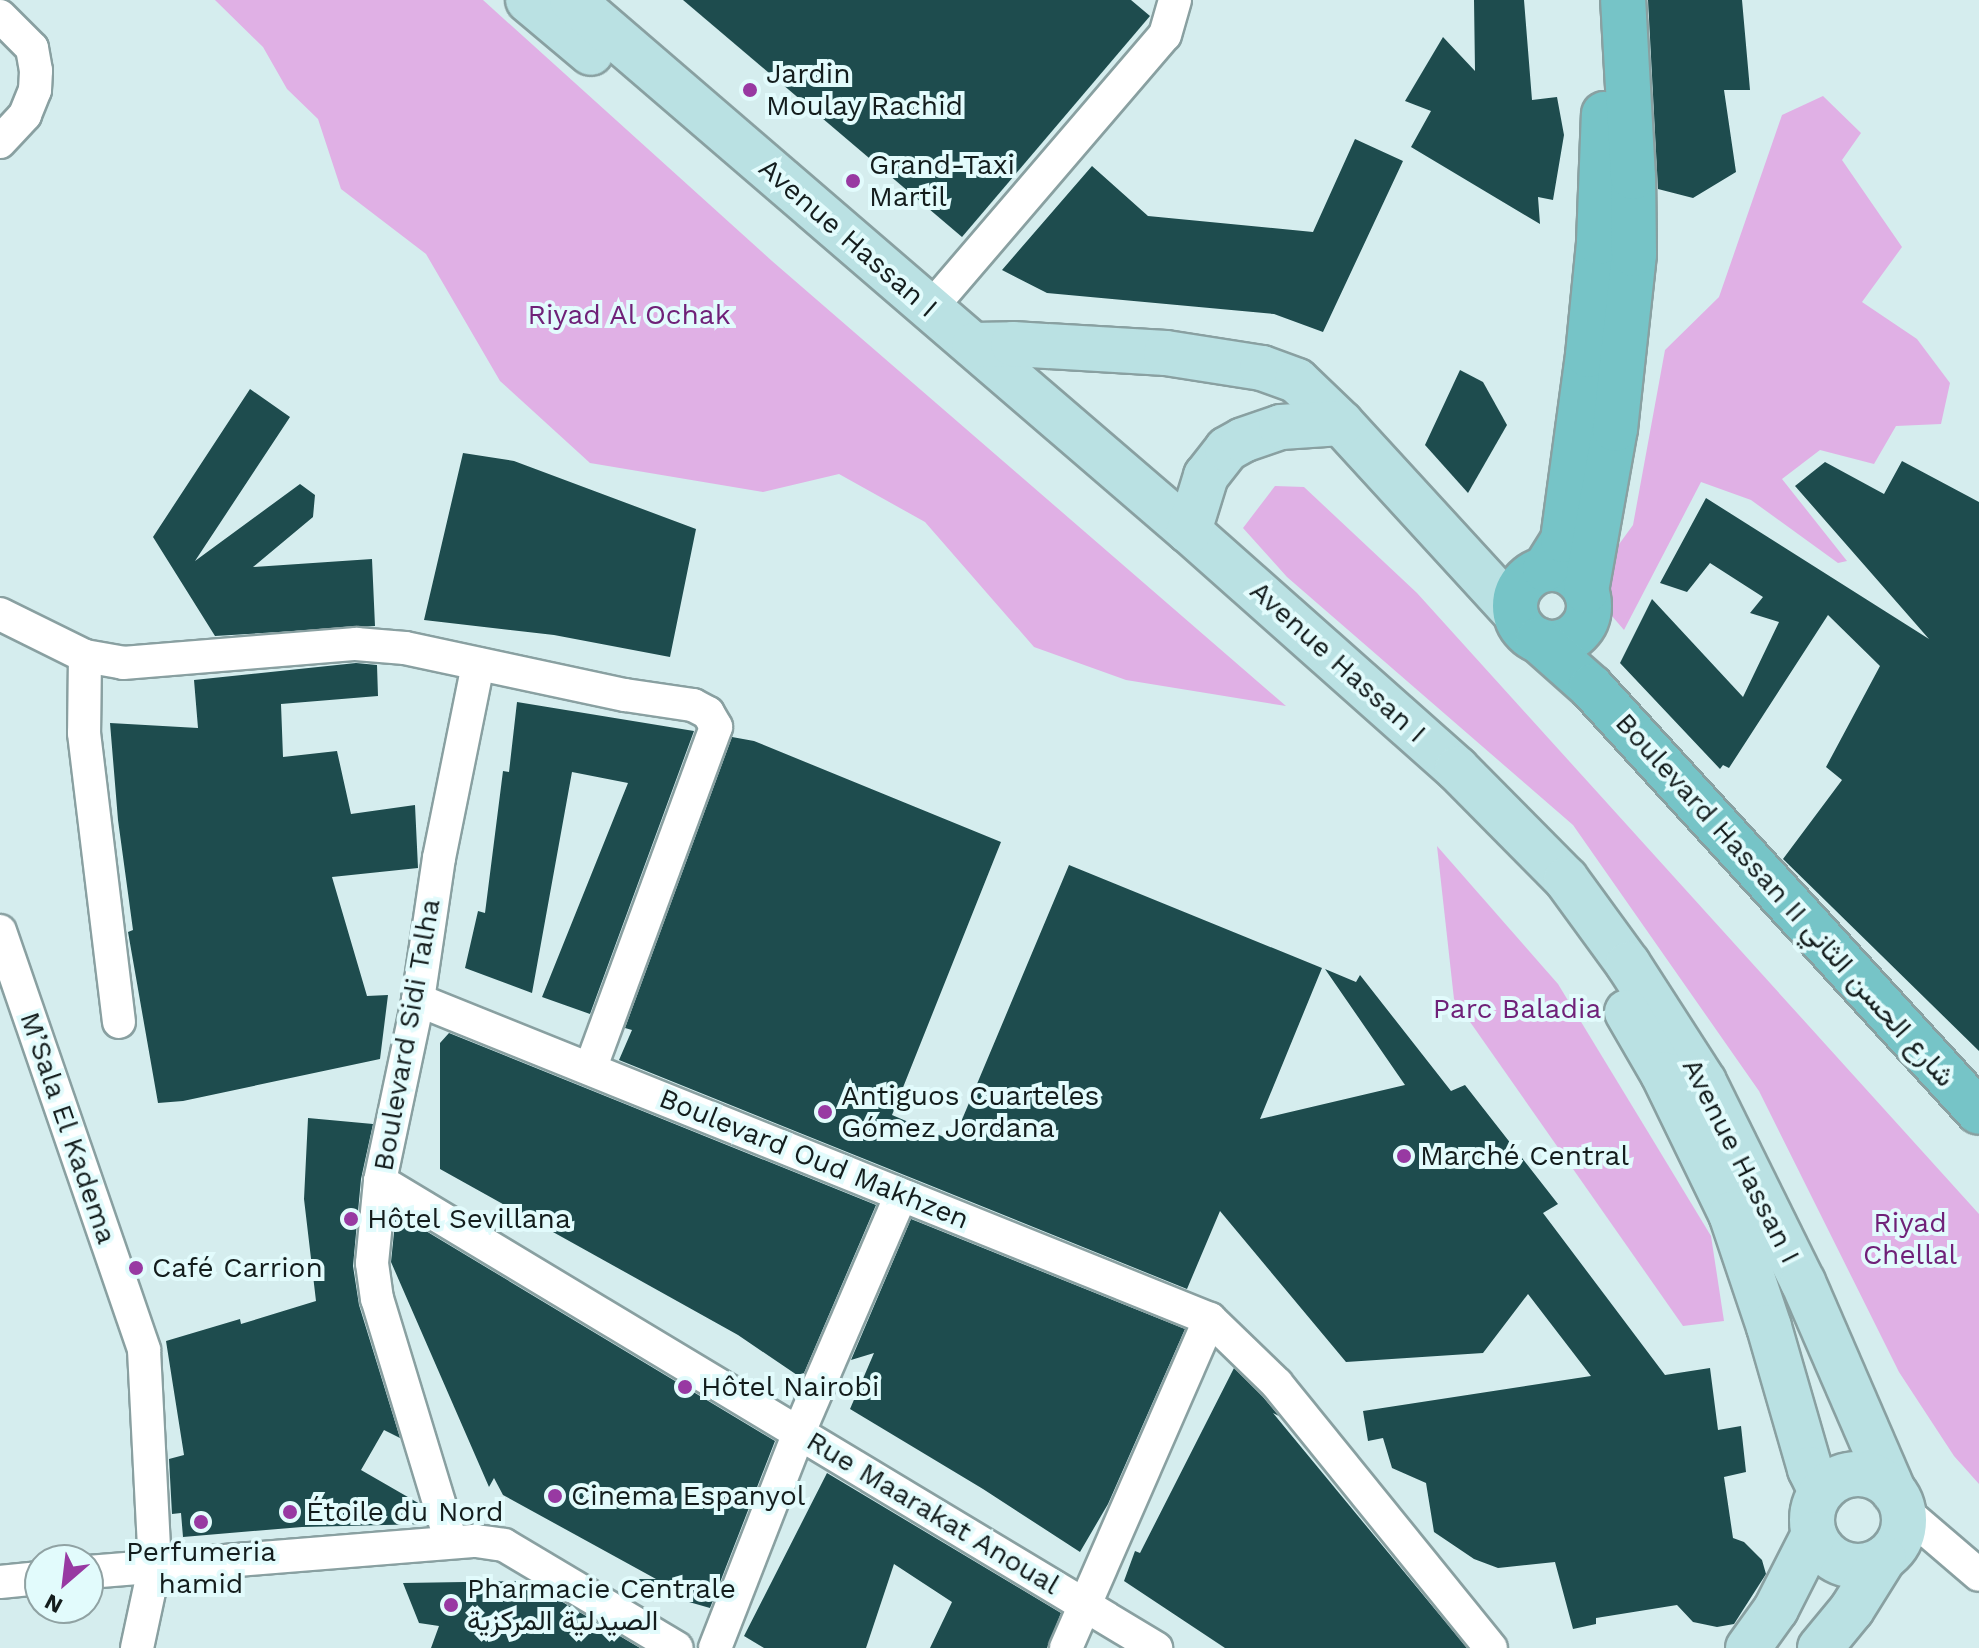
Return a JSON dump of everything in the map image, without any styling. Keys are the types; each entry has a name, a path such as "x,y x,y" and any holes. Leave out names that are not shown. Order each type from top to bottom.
{"main road":[{"name":"Avenue Hassan I","path":"528,0 1304,662 1444,790 1550,901 1630,1016 1725,1201 1773,1339 1810,1469 1818,1524"},
{"name":"Avenue Hassan I","path":"572,0 1189,531 1457,769 1566,879 1628,964 1704,1082 1803,1282 1898,1501"},
{"path":"1531,600 1563,540 1599,242 1604,112 1593,0"},
{"path":"1591,687 1587,604 1615,429 1634,254 1623,0"},
{"name":"Boulevard Hassan II شارع الحسن الثاني","path":"974,345 1013,344 1166,353 1262,368 1297,381 1341,423 1460,555 1531,600 1591,687 1979,1112"},
{"path":"1189,531 1206,476 1227,449 1281,427 1341,423"},
{"path":"1565,571 1577,577 1587,604 1574,636 1556,643 1531,600 1565,571"},
{"path":"1748,1648 1776,1609 1818,1524 1833,1481 1849,1475 1865,1475 1881,1481 1898,1501 1901,1537 1824,1647"},
{"path":"1818,1524 1842,1564 1857,1566 1884,1558"},
{"path":"1818,1524 1818,1618 1824,1647"}],"street":[{"path":"929,310 1165,35 1175,0"},
{"path":"0,16 32,48 36,71 35,90 25,115 0,142"},
{"path":"0,614 85,656 138,662 356,644 405,648 625,695 693,705 708,713 716,727 590,1069"},
{"path":"85,656 84,733 119,1022"},
{"name":"Boulevard Sidi Talha","path":"451,1542 377,1299 372,1263 380,1181 418,1000 439,858 478,664"},
{"name":"M’Sala El Kadema","path":"0,931 144,1350 155,1564 137,1648"},
{"name":"Boulevard Oud Makhzen","path":"418,1000 1210,1319"},
{"name":"Rue Maarakat Anoual","path":"380,1181 1156,1648"},
{"path":"715,1648 799,1432 901,1195"},
{"path":"1066,1648 1210,1319 1277,1384 1491,1648"},
{"path":"1898,1501 1979,1575"},
{"path":"104,1570 451,1542 504,1545 677,1648"},
{"path":"0,1582 24,1580"}],"green space":[{"name":"Riyad Al Ochak","path":"215,0 483,0 772,261 1286,706 1126,680 1034,647 925,522 839,474 763,492 590,463 500,381 426,254 341,189 318,119 287,89 263,47"},
{"path":"1823,96 1861,133 1842,160 1902,247 1862,302 1917,339 1950,383 1941,424 1896,426 1874,464 1820,450 1782,479 1847,561 1838,563 1751,500 1701,482 1624,630 1605,608 1609,558 1633,525 1665,350 1719,297 1782,115"},
{"name":"Riyad Chellal","path":"1275,486 1304,487 1417,593 1979,1214 1979,1484 1954,1456 1899,1372 1759,1091 1573,825 1287,577 1243,528"},
{"name":"Parc Baladia","path":"1437,846 1558,984 1711,1236 1724,1321 1683,1326 1454,999"}],"building":[{"path":"683,0 1131,0 1150,16 962,237"},
{"path":"1474,0 1524,0 1532,100 1557,97 1564,135 1553,200 1538,197 1540,224 1411,147 1431,111 1405,101 1443,37 1475,71"},
{"path":"1648,0 1742,0 1750,90 1724,90 1736,172 1693,198 1658,189"},
{"path":"1355,139 1403,161 1323,332 1274,314 1047,293 1002,270 1092,166 1148,216 1313,232"},
{"path":"1460,370 1483,382 1507,425 1468,493 1425,445"},
{"path":"250,389 290,417 195,561 300,484 315,495 313,517 253,567 372,559 375,626 215,636 153,537"},
{"path":"463,453 514,461 696,529 670,657 554,635 424,620"},
{"path":"1902,461 1979,502 1979,1051 1783,859 1842,780 1826,767 1880,666 1828,615 1729,768 1723,765 1720,769 1620,663 1652,599 1743,697 1779,622 1750,613 1763,597 1710,563 1687,592 1660,583 1706,498 1929,639 1795,486 1825,462 1884,494"},
{"path":"356,663 377,665 378,696 281,704 283,757 337,751 351,814 415,805 418,868 332,877 367,996 388,995 380,1059 183,1101 158,1103 128,932 133,930 118,820 110,723 198,728 194,680"},
{"path":"517,702 694,731 590,1014 542,997 628,783 572,772 532,993 465,968 478,911 485,913 503,771 509,772"},
{"path":"732,737 754,741 1001,842 892,1115 953,1141 1069,865 1322,968 1260,1119 1405,1085 1325,969 1356,982 1360,975 1451,1091 1465,1085 1558,1204 1543,1213 1665,1375 1710,1368 1718,1430 1741,1426 1746,1472 1724,1477 1733,1538 1744,1542 1762,1560 1766,1574 1734,1624 1717,1627 1693,1622 1677,1605 1596,1618 1596,1624 1573,1629 1555,1562 1498,1568 1474,1559 1434,1532 1426,1483 1392,1468 1383,1438 1368,1441 1363,1411 1591,1376 1528,1294 1483,1353 1346,1362 1220,1211 1187,1289 619,1060 632,1030 625,1028"},
{"path":"449,1033 876,1205 804,1373 797,1375 738,1335 440,1169 440,1043"},
{"path":"308,1118 373,1124 361,1179 353,1266 359,1305 400,1438 384,1430 361,1470 420,1504 426,1524 302,1527 183,1537 181,1513 172,1514 169,1459 184,1455 166,1341 240,1319 241,1324 316,1301 304,1199"},
{"path":"396,1213 775,1441 710,1608 633,1586 634,1579 656,1579 503,1495 494,1478 489,1487 391,1262"},
{"path":"911,1219 1185,1329 1108,1504 1080,1552 850,1409 874,1353 851,1360"},
{"path":"1234,1368 1279,1416 1273,1413 1467,1648 1225,1648 1124,1581 1135,1551 1140,1553"},
{"path":"827,1473 1061,1613 1047,1648 930,1648 952,1602 894,1564 866,1648 764,1648 744,1636"},
{"path":"527,1581 640,1648 431,1648 439,1626 419,1623 403,1583"}],"place":[{"name":"Jardin Moulay Rachid","path":"750,90"},
{"name":"Grand-Taxi Martil","path":"853,181"},
{"name":"Antiguos Cuarteles Gómez Jordana","path":"825,1112"},
{"name":"Marché Central","path":"1404,1156"},
{"name":"Hôtel Sevillana","path":"351,1219"},
{"name":"Café Carrion","path":"136,1268"},
{"name":"Hôtel Nairobi","path":"685,1387"},
{"name":"Cinema Espanyol","path":"555,1496"},
{"name":"Étoile du Nord","path":"290,1512"},
{"name":"Perfumeria hamid","path":"201,1522"},
{"name":"Pharmacie Centrale الصيدلية المركزية","path":"451,1605"}]}
